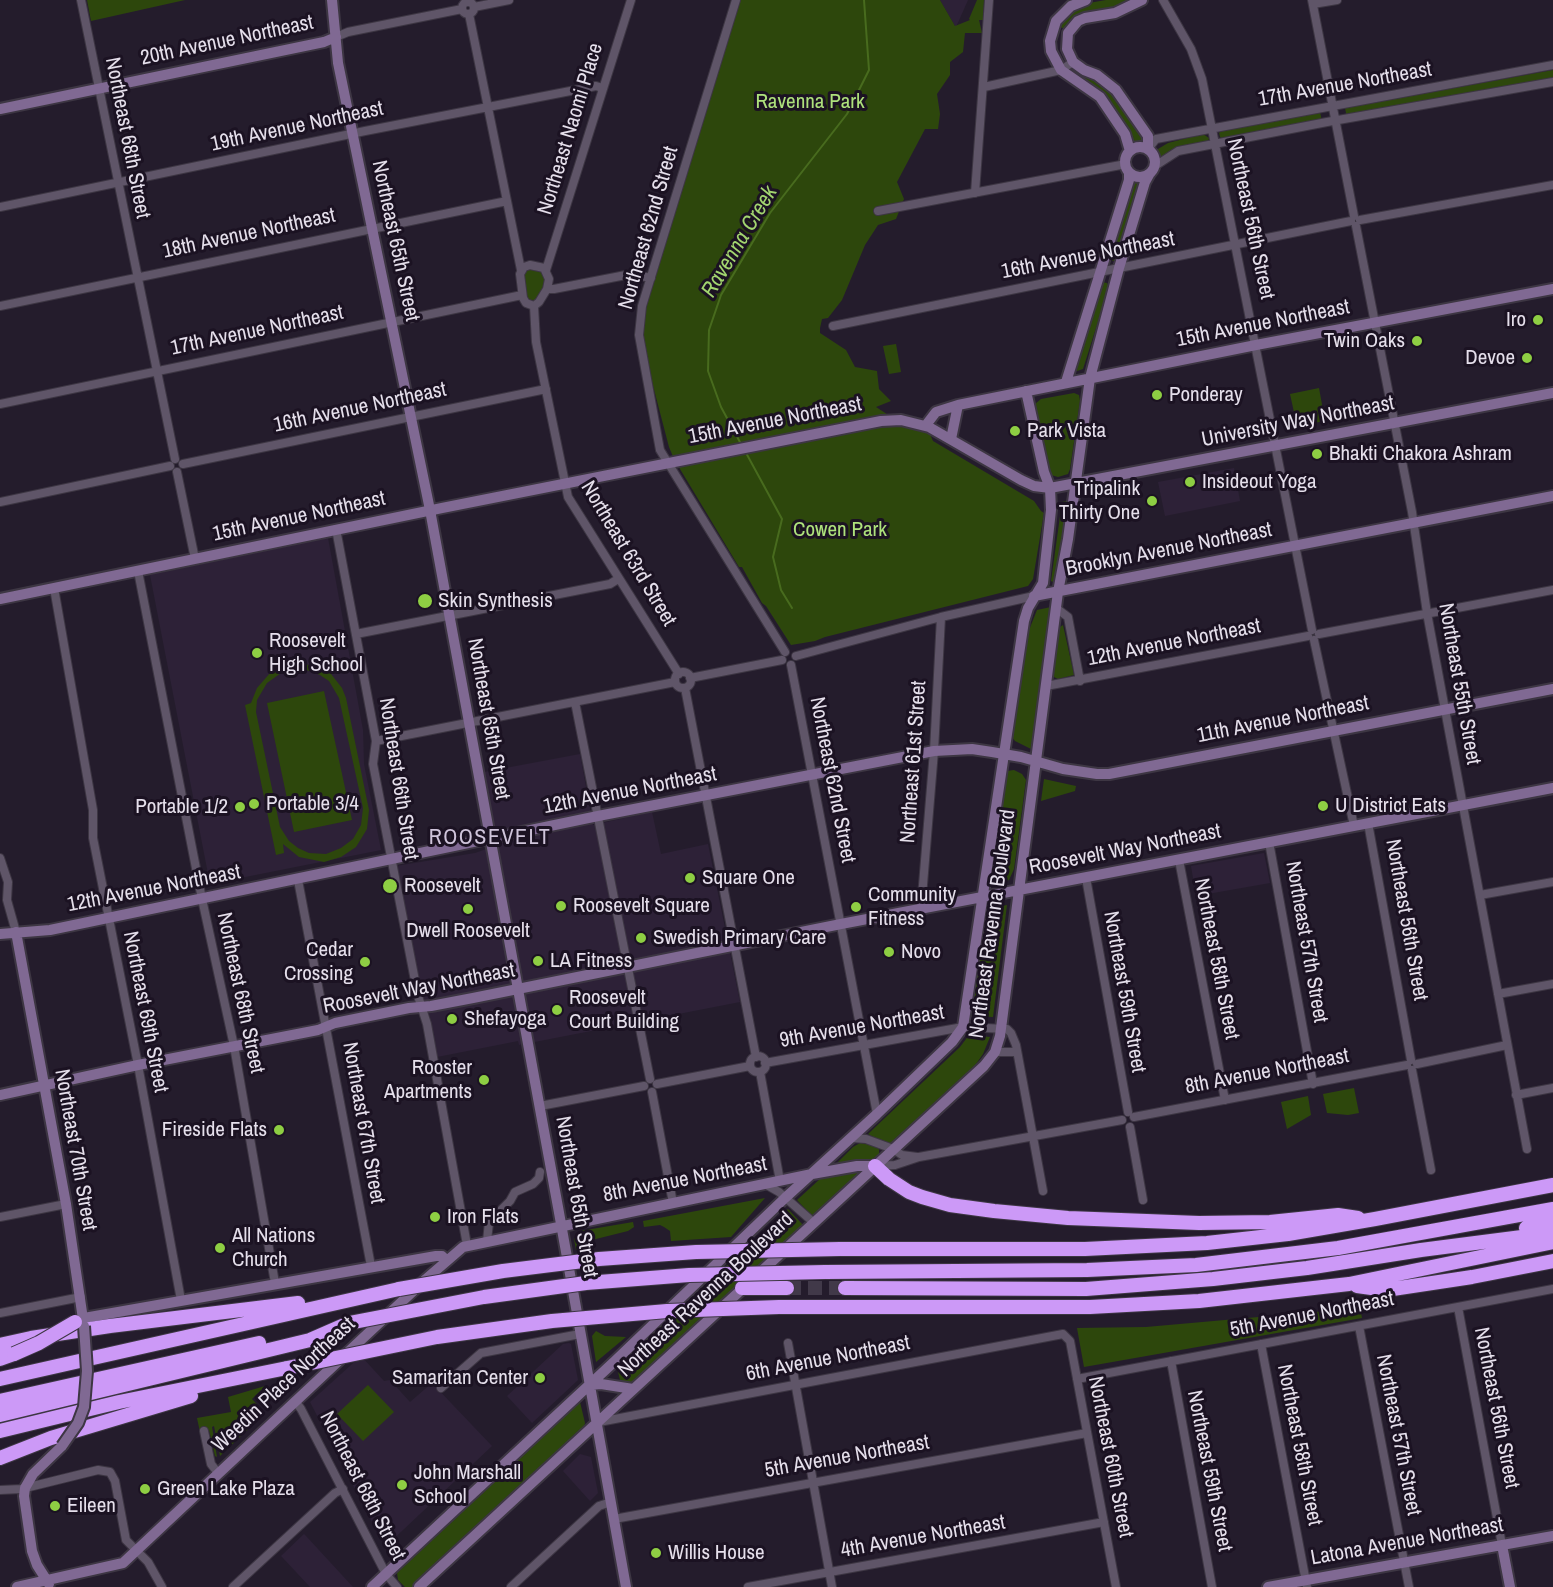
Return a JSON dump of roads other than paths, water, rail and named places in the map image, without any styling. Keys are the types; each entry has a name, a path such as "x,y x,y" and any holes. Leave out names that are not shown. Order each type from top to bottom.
{"highway":[{"path":"875,1166 889,1179 922,1197 950,1205 994,1211 1068,1218 1199,1223 1270,1221 1338,1215 1375,1219"},
{"path":"1510,1193 1553,1180"},
{"path":"0,1344 81,1324 290,1305 502,1271 619,1257 735,1250 1085,1249 1166,1246 1268,1236 1375,1219 1553,1185"},
{"path":"0,1401 349,1323 462,1301 575,1285 712,1274 1087,1270 1196,1264 1338,1248 1553,1209"},
{"path":"1421,1250 1439,1244 1553,1223"},
{"path":"845,1288 1086,1288 1265,1274 1553,1233"},
{"path":"0,1431 119,1402 418,1341 552,1321 667,1311 779,1307 1090,1308 1199,1300 1348,1284 1553,1242"},
{"path":"1348,1284 1386,1290 1472,1277 1553,1261"},
{"path":"742,1288 787,1288"},
{"path":"0,1379 356,1295"},
{"path":"0,1415 310,1340 349,1323"},
{"path":"0,1359 81,1324"},
{"path":"0,1458 270,1372"}],"main road":[{"name":"Northeast 65th Street","path":"332,0 338,63 430,510 562,1225 626,1587"},
{"path":"1086,0 1062,12 1052,30 1052,51 1061,70 1100,98 1116,117 1125,134 1130,151"},
{"path":"1142,0 1115,13 1078,21 1068,33 1066,41 1073,62 1108,82 1152,137 1148,149"},
{"name":"20th Avenue Northeast","path":"0,109 324,42 336,37"},
{"path":"1066,382 1129,180 1127,168 1126,159 1130,151 1140,147 1148,149 1155,157 1153,169 1139,177 1127,168"},
{"name":"Northeast Ravenna Boulevard","path":"419,1587 597,1422 627,1389 742,1288 984,1065 995,1052 1058,592 1090,378 1119,268 1145,182 1153,169"},
{"name":"15th Avenue Northeast","path":"0,599 866,423 896,420 926,425 936,412 958,405 1066,382 1553,289"},
{"name":"Northeast Ravenna Boulevard","path":"372,1587 590,1385 785,1198 852,1138 952,1042 963,1027 1024,621 1034,596 1042,586 1045,573 1051,510 1050,488 1044,472 1026,391"},
{"name":"University Way Northeast","path":"1050,488 1553,393"},
{"path":"951,438 958,405"},
{"path":"926,425 1022,480 1034,486 1050,488"},
{"name":"Brooklyn Avenue Northeast","path":"1034,596 1553,496"},
{"name":"11th Avenue Northeast","path":"1021,757 1063,770 1109,774 1553,688"},
{"name":"12th Avenue Northeast","path":"0,934 50,930 598,816 934,751 972,749 1021,757"},
{"name":"Roosevelt Way Northeast","path":"0,1095 234,1047 338,1023 1553,788"},
{"name":"Northeast 70th Street","path":"16,932 66,1204 81,1297 81,1324 87,1371 84,1407 78,1423 56,1442 25,1488"},
{"name":"8th Avenue Northeast","path":"464,1247 487,1240 812,1174 857,1166 875,1166"},
{"name":"Weedin Place Northeast","path":"136,1551 434,1271 464,1247"},
{"path":"81,1324 181,1300 371,1266 439,1256 446,1260"},
{"path":"414,1260 425,1262 434,1271"},
{"path":"615,1361 612,1377 618,1385 627,1389"},
{"path":"590,1385 627,1389"},
{"path":"25,1488 24,1507 32,1551 49,1584"},
{"name":"Latona Avenue Northeast","path":"1268,1587 1307,1584 1404,1563 1553,1536"},
{"name":"Northeast 56th Street","path":"1502,1545 1510,1587"},
{"path":"17,1587 49,1584 113,1567 123,1563 136,1551"}],"street":[{"name":"Northeast 68th Street","path":"81,0 175,459"},
{"name":"20th Avenue Northeast","path":"336,37 348,32 509,0"},
{"name":"Northeast Naomi Place","path":"546,270 631,0"},
{"name":"Northeast 62nd Street","path":"736,0 651,278 640,316 639,335 660,450 666,463 785,651"},
{"path":"975,193 989,0"},
{"name":"Northeast 56th Street","path":"1163,0 1196,60 1202,79 1332,730 1354,826"},
{"path":"1312,2 1337,0"},
{"name":"Northeast 55th Street","path":"1312,2 1414,522 1444,709 1527,1149"},
{"path":"468,7 521,270 522,295 526,303 534,306 548,289 549,279 546,270 531,265 521,270"},
{"path":"984,87 1061,70 1073,62"},
{"name":"17th Avenue Northeast","path":"1152,137 1553,65"},
{"name":"17th Avenue Northeast","path":"1153,169 1178,152 1553,82"},
{"name":"19th Avenue Northeast","path":"0,207 488,107 596,86 602,88"},
{"path":"878,211 1127,168"},
{"name":"16th Avenue Northeast","path":"833,326 1356,221 1553,185"},
{"name":"18th Avenue Northeast","path":"0,306 372,227 507,201"},
{"path":"548,289 631,274 651,278"},
{"name":"17th Avenue Northeast","path":"0,404 522,295"},
{"name":"Northeast 63rd Street","path":"534,306 536,342 568,497 677,678"},
{"name":"16th Avenue Northeast","path":"183,464 411,415 546,389"},
{"path":"170,466 170,462 175,459 180,460 183,464 177,472"},
{"path":"170,466 177,472"},
{"path":"0,502 170,466"},
{"path":"177,472 195,559"},
{"name":"Northeast 66th Street","path":"336,529 376,741 373,764 421,1007 427,1024 464,1247"},
{"name":"Northeast 68th Street","path":"138,571 202,899 234,1047 275,1283"},
{"path":"356,634 610,584 618,579"},
{"name":"Northeast 69th Street","path":"54,588 93,810 93,838 181,1300"},
{"name":"12th Avenue Northeast","path":"1046,686 1553,590"},
{"name":"Brooklyn Avenue Northeast","path":"796,656 941,617 1034,596"},
{"path":"1056,608 1068,617 1080,681"},
{"name":"Northeast 61st Street","path":"921,909 934,751 941,617"},
{"path":"785,651 792,651 796,656 796,661 791,665 785,665 782,660 782,654 785,651"},
{"path":"690,678 782,660"},
{"name":"Northeast 62nd Street","path":"791,665 877,1114"},
{"path":"376,741 575,702 677,678 686,673 690,678 689,684 685,687"},
{"path":"677,678 678,686 685,687"},
{"path":"685,687 756,1057"},
{"path":"575,702 650,1078"},
{"name":"Northeast 56th Street","path":"1368,823 1431,1170"},
{"name":"Northeast 57th Street","path":"1269,842 1313,1084"},
{"name":"Northeast 70th Street","path":"0,858 8,882 8,900 16,932"},
{"name":"Northeast 58th Street","path":"1179,860 1225,1100"},
{"name":"Northeast 59th Street","path":"1086,878 1131,1115"},
{"name":"Northeast 67th Street","path":"298,880 371,1266"},
{"path":"1480,896 1553,882"},
{"path":"1498,994 1553,984"},
{"name":"9th Avenue Northeast","path":"765,1063 963,1027 1000,1028"},
{"path":"1000,1028 1007,1029 1011,1033 1016,1045 1043,1191"},
{"name":"8th Avenue Northeast","path":"1131,1115 1313,1084 1507,1045"},
{"path":"995,1052 1016,1052"},
{"path":"756,1057 763,1059 765,1063 760,1072"},
{"path":"750,1066 752,1059 756,1057"},
{"path":"750,1066 753,1070 760,1072"},
{"path":"657,1084 750,1066"},
{"path":"760,1072 780,1181"},
{"path":"650,1078 657,1084"},
{"path":"650,1078 645,1081 646,1091 652,1092 657,1088 657,1084"},
{"path":"540,1106 644,1086"},
{"path":"1516,1095 1553,1088"},
{"path":"652,1092 673,1203"},
{"path":"1123,1114 1131,1115 1135,1122 1130,1127 1123,1125 1123,1114"},
{"name":"8th Avenue Northeast","path":"875,1166 895,1165 919,1157 1122,1120"},
{"path":"1130,1127 1143,1200"},
{"name":"8th Avenue Northeast","path":"852,1138 866,1138 902,1155 919,1157"},
{"path":"487,1240 489,1222 508,1203 515,1191 533,1184 539,1178 540,1172"},
{"path":"765,1184 813,1222"},
{"path":"0,1217 66,1204"},
{"name":"5th Avenue Northeast","path":"1077,1378 1553,1289"},
{"path":"0,1314 81,1297"},
{"name":"Northeast 56th Street","path":"1458,1307 1502,1545"},
{"name":"Northeast 57th Street","path":"1359,1326 1409,1587"},
{"name":"6th Avenue Northeast","path":"597,1422 1059,1333 1066,1335"},
{"path":"441,1388 481,1353 580,1334"},
{"name":"Northeast 60th Street","path":"1066,1335 1070,1341 1116,1587"},
{"path":"788,1343 832,1587"},
{"name":"Northeast 58th Street","path":"1261,1344 1307,1584"},
{"name":"Northeast 59th Street","path":"1171,1361 1212,1587"},
{"name":"Northeast 68th Street","path":"295,1401 302,1409 386,1574 397,1587"},
{"path":"204,1431 211,1464 218,1473"},
{"name":"5th Avenue Northeast","path":"614,1519 1088,1433"},
{"path":"0,1490 25,1488 98,1470 110,1472 115,1481 126,1540 151,1566 162,1587"},
{"path":"233,1587 343,1489"},
{"path":"511,1587 599,1506 611,1502"},
{"name":"4th Avenue Northeast","path":"748,1587 1104,1522"}],"waterway":[{"name":"Ravenna Creek","path":"741,444 721,407 708,371 709,330 721,295 770,213 847,114 869,70 864,0"},
{"name":"Ravenna Creek","path":"745,451 782,519 773,557 781,590 792,608"}],"tunnel":[{"path":"787,1288 845,1288"}],"place":[{"name":"Iro","path":"1538,320"},
{"name":"Twin Oaks","path":"1417,341"},
{"name":"Devoe","path":"1527,358"},
{"name":"Ponderay","path":"1157,395"},
{"name":"Park Vista","path":"1015,431"},
{"name":"Bhakti Chakora Ashram","path":"1317,454"},
{"name":"Insideout Yoga","path":"1190,482"},
{"name":"Tripalink Thirty One","path":"1152,501"},
{"name":"Skin Synthesis","path":"425,601"},
{"name":"Roosevelt High School","path":"257,653"},
{"name":"Portable 3/4","path":"254,804"},
{"name":"U District Eats","path":"1323,806"},
{"name":"Portable 1/2","path":"240,807"},
{"name":"Square One","path":"690,878"},
{"name":"Roosevelt","path":"390,886"},
{"name":"Roosevelt Square","path":"561,906"},
{"name":"Community Fitness","path":"856,907"},
{"name":"Dwell Roosevelt","path":"468,909"},
{"name":"Swedish Primary Care","path":"641,938"},
{"name":"Novo","path":"889,952"},
{"name":"LA Fitness","path":"538,961"},
{"name":"Cedar Crossing","path":"365,962"},
{"name":"Roosevelt Court Building","path":"557,1010"},
{"name":"Shefayoga","path":"452,1019"},
{"name":"Rooster Apartments","path":"484,1080"},
{"name":"Fireside Flats","path":"279,1130"},
{"name":"Iron Flats","path":"435,1217"},
{"name":"All Nations Church","path":"220,1248"},
{"name":"Samaritan Center","path":"540,1378"},
{"name":"John Marshall School","path":"402,1485"},
{"name":"Green Lake Plaza","path":"145,1489"},
{"name":"Eileen","path":"55,1506"},
{"name":"Willis House","path":"656,1553"}],"district":[{"name":"ROOSEVELT","path":"490,838"}],"park label":[{"name":"Ravenna Park","path":"810,102"},
{"name":"Cowen Park","path":"840,530"}]}
